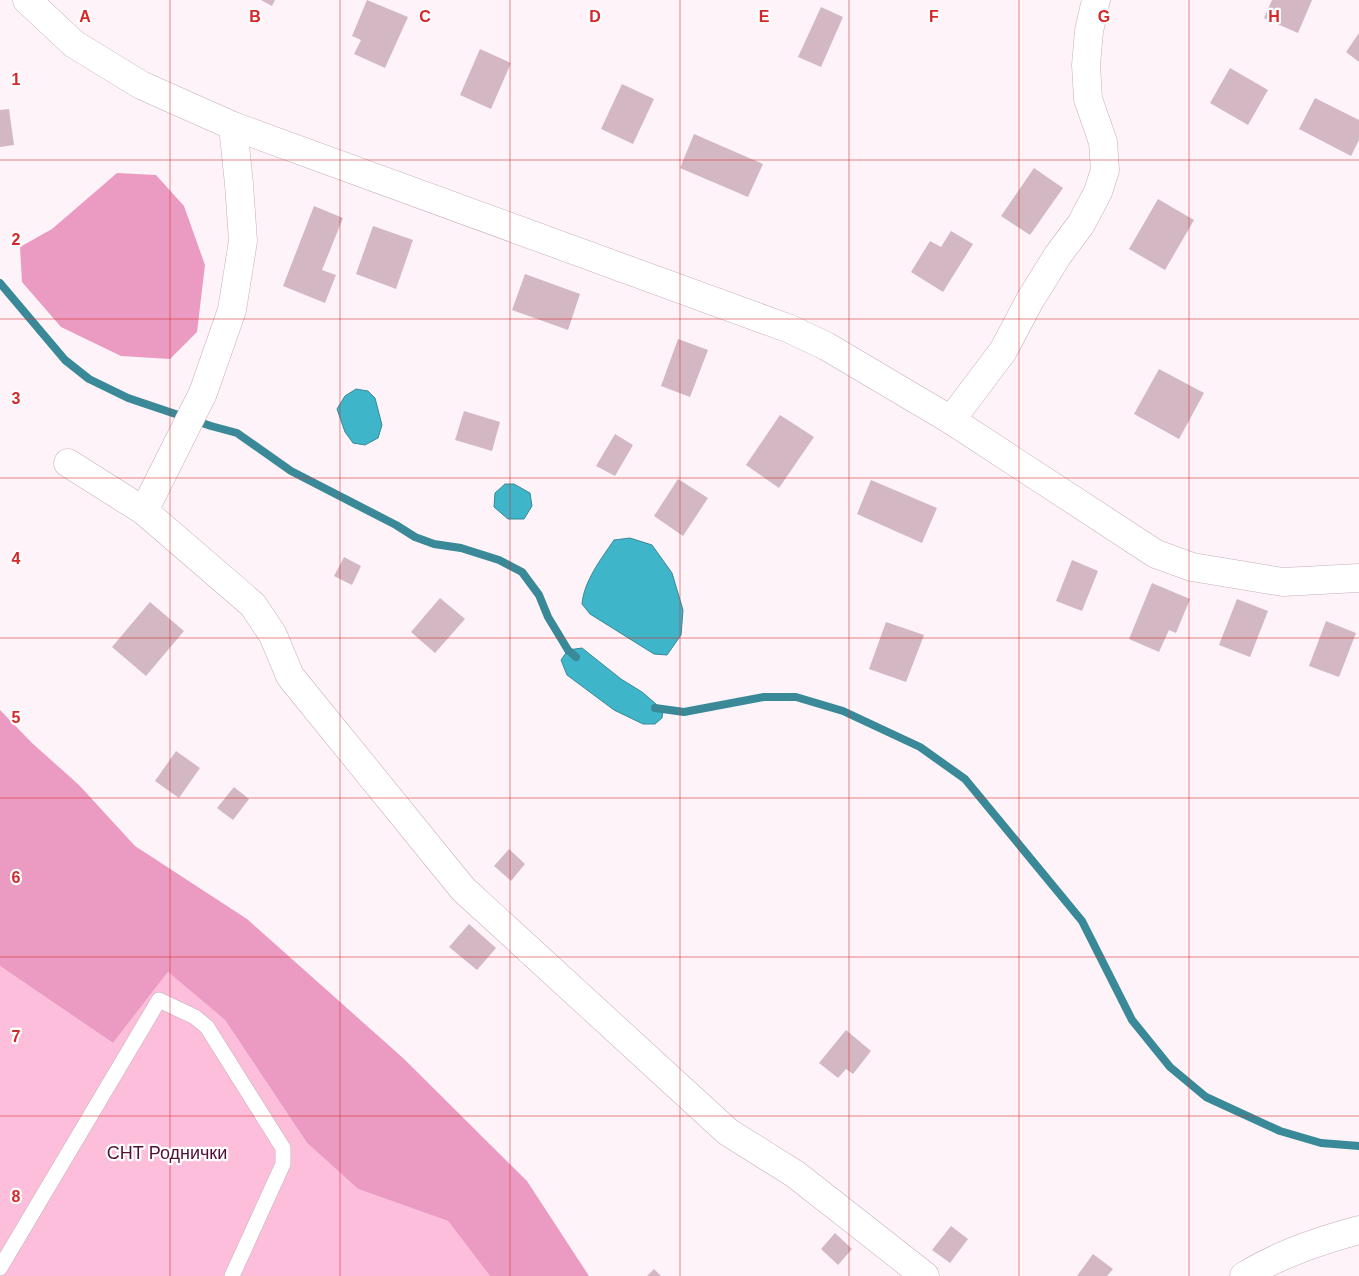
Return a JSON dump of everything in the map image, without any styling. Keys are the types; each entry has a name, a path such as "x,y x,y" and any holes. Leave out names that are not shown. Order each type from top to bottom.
{"street":[{"path":"27,0 74,44 141,86 233,126 790,329 826,346 951,420 1156,554 1192,567 1283,582 1359,578"},
{"path":"951,420 1003,351 1030,300 1058,255 1081,224 1098,192 1105,170 1103,142 1088,99 1086,66 1089,31 1096,0"},
{"path":"144,511 203,393 232,310 243,241 233,126"},
{"path":"68,463 144,511 253,605 273,635 290,676 463,889 728,1132 795,1174 925,1276"},
{"path":"1244,1276 1268,1262 1326,1239 1359,1230"}],"lane":[{"path":"0,1268 159,1000 194,1017 207,1028 283,1148 283,1164 232,1276"}],"green space":[{"name":"СНТ Роднички","path":"0,966 113,1043 168,972 225,1020 307,1143 358,1189 448,1221 490,1276 0,1276"}],"shaded area":[{"path":"117,173 156,175 184,206 205,265 197,332 170,359 121,356 61,327 22,282 20,247 52,229"},
{"path":"0,710 32,743 79,785 135,846 247,919 403,1058 527,1181 589,1276 490,1276 448,1221 358,1189 307,1143 225,1020 168,972 113,1043 0,966"}],"water":[{"path":"356,389 368,391 375,398 382,425 378,438 365,445 353,443 345,432 337,409 345,396"},
{"path":"505,484 514,484 530,493 532,506 524,519 508,519 494,507 495,493"},
{"path":"630,538 652,545 672,573 683,610 681,635 667,655 654,654 590,614 582,604 583,595 590,579 614,540"},
{"path":"582,648 621,679 642,692 663,710 662,718 655,724 643,724 614,710 567,675 561,660 568,650"}],"building":[{"path":"261,0 275,0 272,6"},
{"path":"367,0 408,17 385,68 354,54 361,40 352,36"},
{"path":"1272,0 1312,0 1298,33 1264,18"},
{"path":"821,7 843,17 821,67 798,57"},
{"path":"1359,33 1359,62 1346,52"},
{"path":"480,49 511,63 491,109 460,95"},
{"path":"1230,68 1268,90 1248,125 1210,103"},
{"path":"622,84 654,99 633,144 601,129"},
{"path":"1315,98 1359,120 1359,140 1351,156 1299,129"},
{"path":"9,109 14,145 0,147 0,110"},
{"path":"694,134 763,164 748,197 680,168"},
{"path":"1034,168 1063,188 1030,235 1001,216"},
{"path":"1158,199 1194,220 1165,270 1129,249"},
{"path":"314,206 343,218 322,270 336,275 325,303 283,286"},
{"path":"373,226 413,240 396,289 356,274"},
{"path":"951,231 973,244 943,292 911,272 930,241 941,247"},
{"path":"525,274 580,294 568,330 512,310"},
{"path":"678,339 708,350 690,397 661,386"},
{"path":"1159,369 1204,393 1179,439 1134,414"},
{"path":"464,411 500,422 492,451 455,440"},
{"path":"780,415 814,437 779,488 746,465"},
{"path":"615,434 633,445 615,476 596,466"},
{"path":"678,479 708,498 683,536 654,516"},
{"path":"871,480 937,508 922,543 857,514"},
{"path":"344,557 361,566 352,585 334,576"},
{"path":"1072,560 1098,571 1082,611 1056,601"},
{"path":"1152,583 1190,599 1176,633 1169,630 1159,652 1129,639"},
{"path":"440,598 465,619 435,653 411,632"},
{"path":"1237,599 1268,611 1250,657 1219,645"},
{"path":"150,602 184,631 146,676 112,647"},
{"path":"1326,621 1356,633 1339,677 1309,666"},
{"path":"886,622 924,635 906,682 869,669"},
{"path":"176,751 200,768 179,798 155,781"},
{"path":"234,787 249,799 233,820 217,808"},
{"path":"509,849 525,864 511,881 494,866"},
{"path":"469,924 496,948 477,970 449,947"},
{"path":"846,1030 871,1051 853,1074 846,1069 838,1078 819,1063"},
{"path":"951,1226 968,1239 950,1263 932,1250"},
{"path":"835,1233 852,1249 838,1265 821,1249"},
{"path":"1093,1254 1113,1269 1107,1276 1077,1276"},
{"path":"654,1269 661,1276 647,1276"}],"waterway":[{"path":"0,283 65,360 89,379 128,398 237,433 291,471 396,525 415,537 434,544 461,548 499,560 522,572 539,595 548,617 568,650 576,657"},
{"path":"655,708 684,712 764,697 796,697 843,711 920,747 965,779 1082,921 1132,1020 1170,1067 1206,1097 1280,1131 1321,1143 1359,1146"}]}
